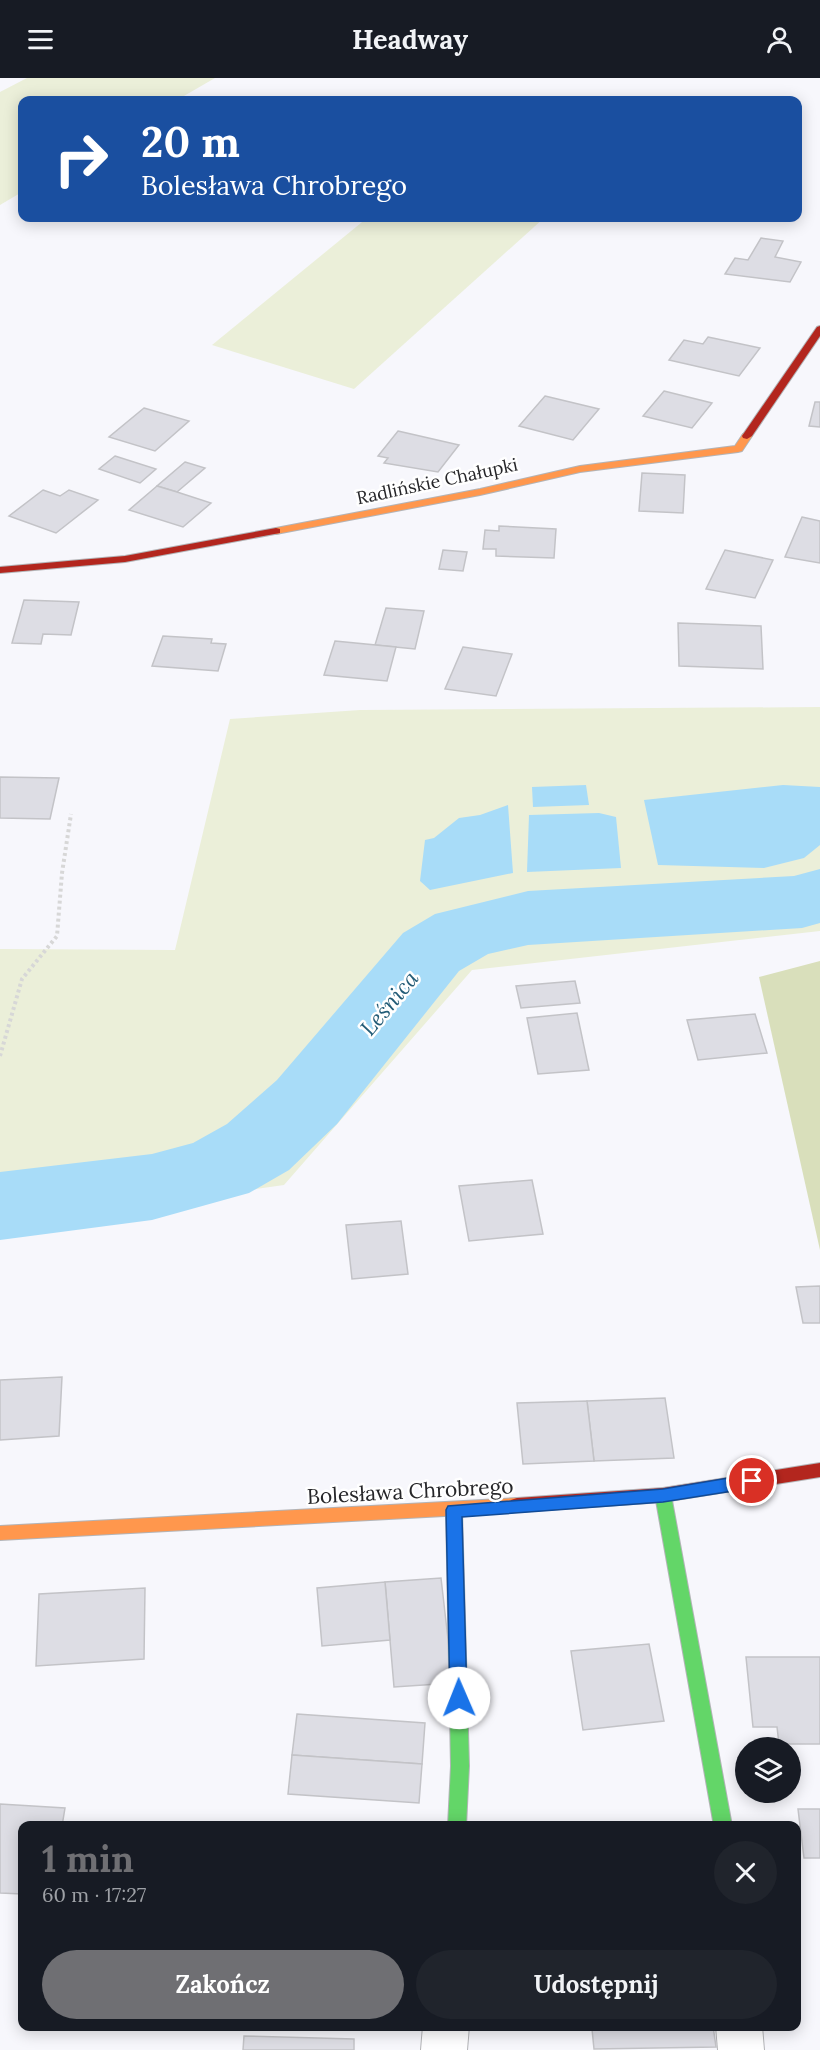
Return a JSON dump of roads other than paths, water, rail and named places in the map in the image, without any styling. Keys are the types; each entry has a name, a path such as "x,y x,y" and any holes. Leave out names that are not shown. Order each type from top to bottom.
{"street":[{"name":"Radlińskie Chałupki","path":"0,570 125,559 480,492 580,469 738,449 820,329"},
{"name":"Bolesława Chrobrego","path":"0,1533 454,1510 663,1495 820,1470"},
{"path":"663,1495 722,1821"},
{"path":"454,1510 460,1766 457,1821"},
{"path":"444,2050 446,2031"},
{"path":"740,2031 741,2050"}],"water":[{"path":"586,785 589,805 533,807 532,787"},
{"path":"783,785 820,787 820,845 804,858 764,868 658,865 644,800"},
{"path":"508,805 513,873 430,890 420,881 425,840 434,838 459,818 480,815"},
{"path":"599,813 616,817 621,868 527,872 529,815"}],"waterway":[{"name":"Leśnica","path":"0,1206 152,1187 218,1170 258,1147 307,1102 431,952 463,933 528,918 802,902 820,895"}]}
